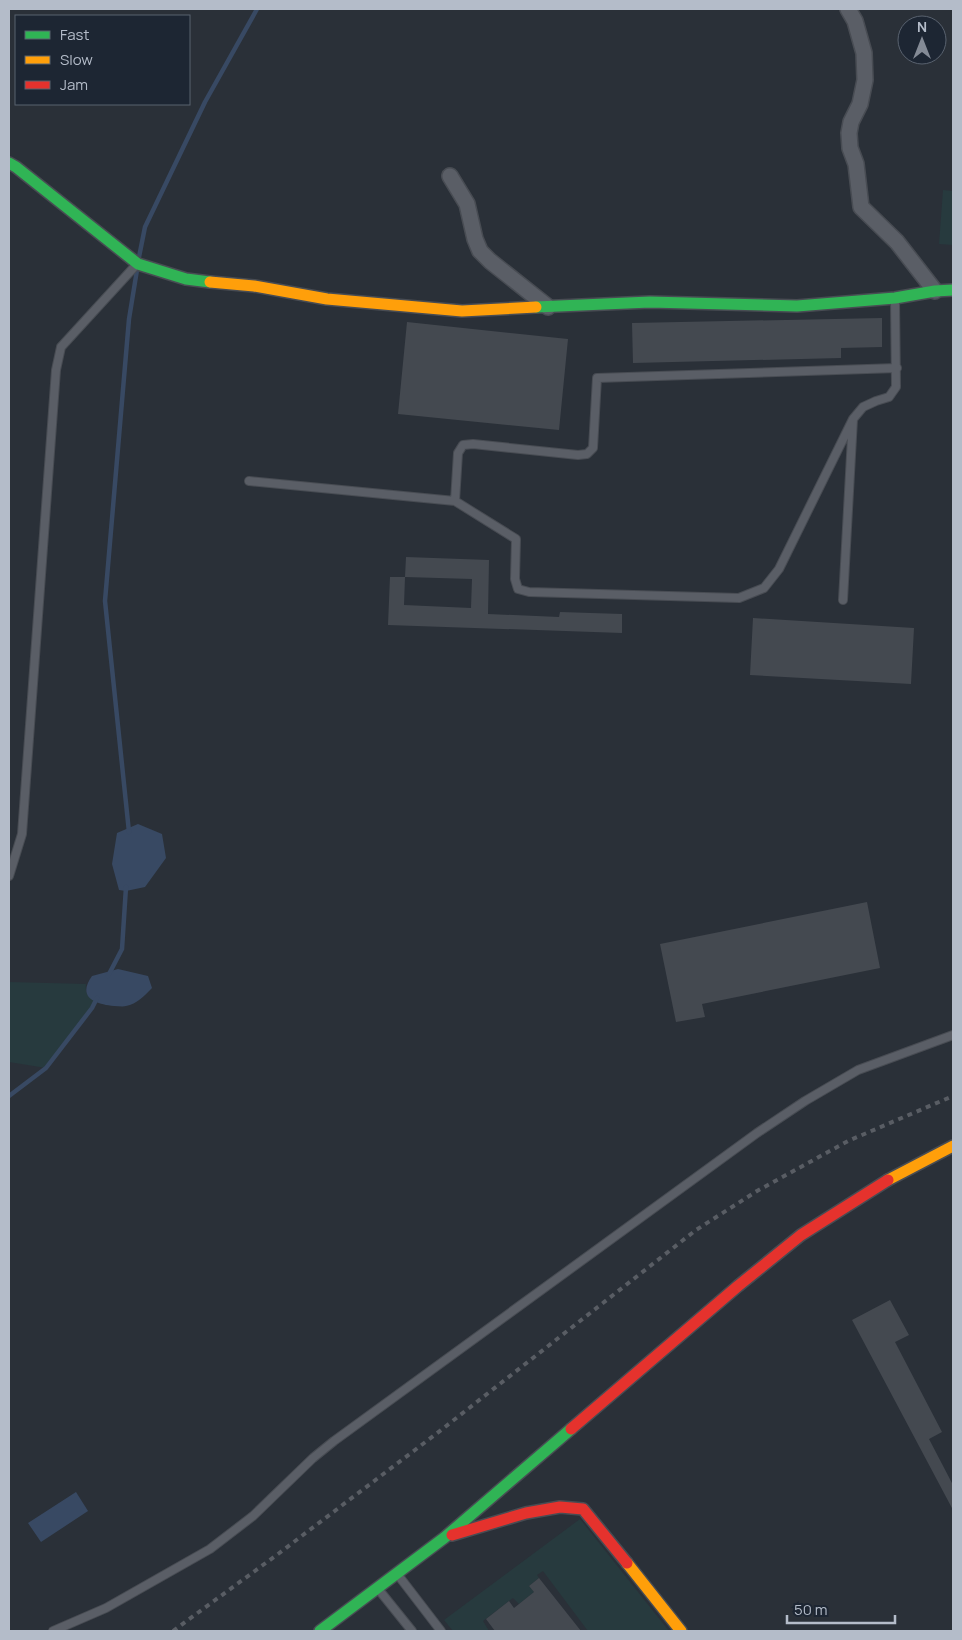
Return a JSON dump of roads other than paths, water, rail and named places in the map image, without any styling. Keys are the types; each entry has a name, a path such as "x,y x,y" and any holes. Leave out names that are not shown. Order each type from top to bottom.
{"street":[{"path":"848,9 855,21 864,53 865,80 860,104 851,122 849,133 850,148 856,164 861,207 897,242 935,290"},
{"path":"9,164 16,167 138,264 186,279 254,286 327,299 462,311 650,302 797,306 895,298 935,290 953,290"},
{"path":"450,176 467,204 475,239 480,251 548,307"},
{"path":"320,1631 444,1538 801,1234 879,1185 953,1146"},
{"path":"444,1538 526,1513 560,1507 583,1509 681,1631"}],"lane":[{"path":"9,876 22,834 56,370 61,347 138,264"},
{"path":"249,482 455,501 516,539 515,579 518,589 529,592 739,598 764,588 779,569 852,420 863,407 889,397 896,387 895,298"},
{"path":"455,501 458,453 462,445 473,444 578,455 586,454 593,448 597,378 897,368"},
{"path":"843,600 852,420"},
{"path":"53,1631 106,1608 210,1549 253,1516 312,1458 334,1441 757,1133 805,1101 858,1070 953,1035"},
{"path":"397,1573 441,1631"},
{"path":"378,1588 412,1631"}],"water":[{"path":"138,824 162,834 166,858 145,887 126,891 119,890 112,864 117,833"},
{"path":"118,969 148,976 152,988 137,1002 125,1006 107,1005 90,998 86,989 92,976"},
{"path":"76,1492 88,1511 41,1542 28,1523"}],"waterway":[{"path":"139,257 145,227 205,102 257,9"},
{"path":"129,832 105,601 129,319 137,270"},
{"path":"108,976 122,949 126,887"},
{"path":"9,1096 46,1068 92,1008 97,998"}],"railway":[{"path":"173,1631 436,1434 696,1230 757,1191 848,1141 953,1096"}]}
